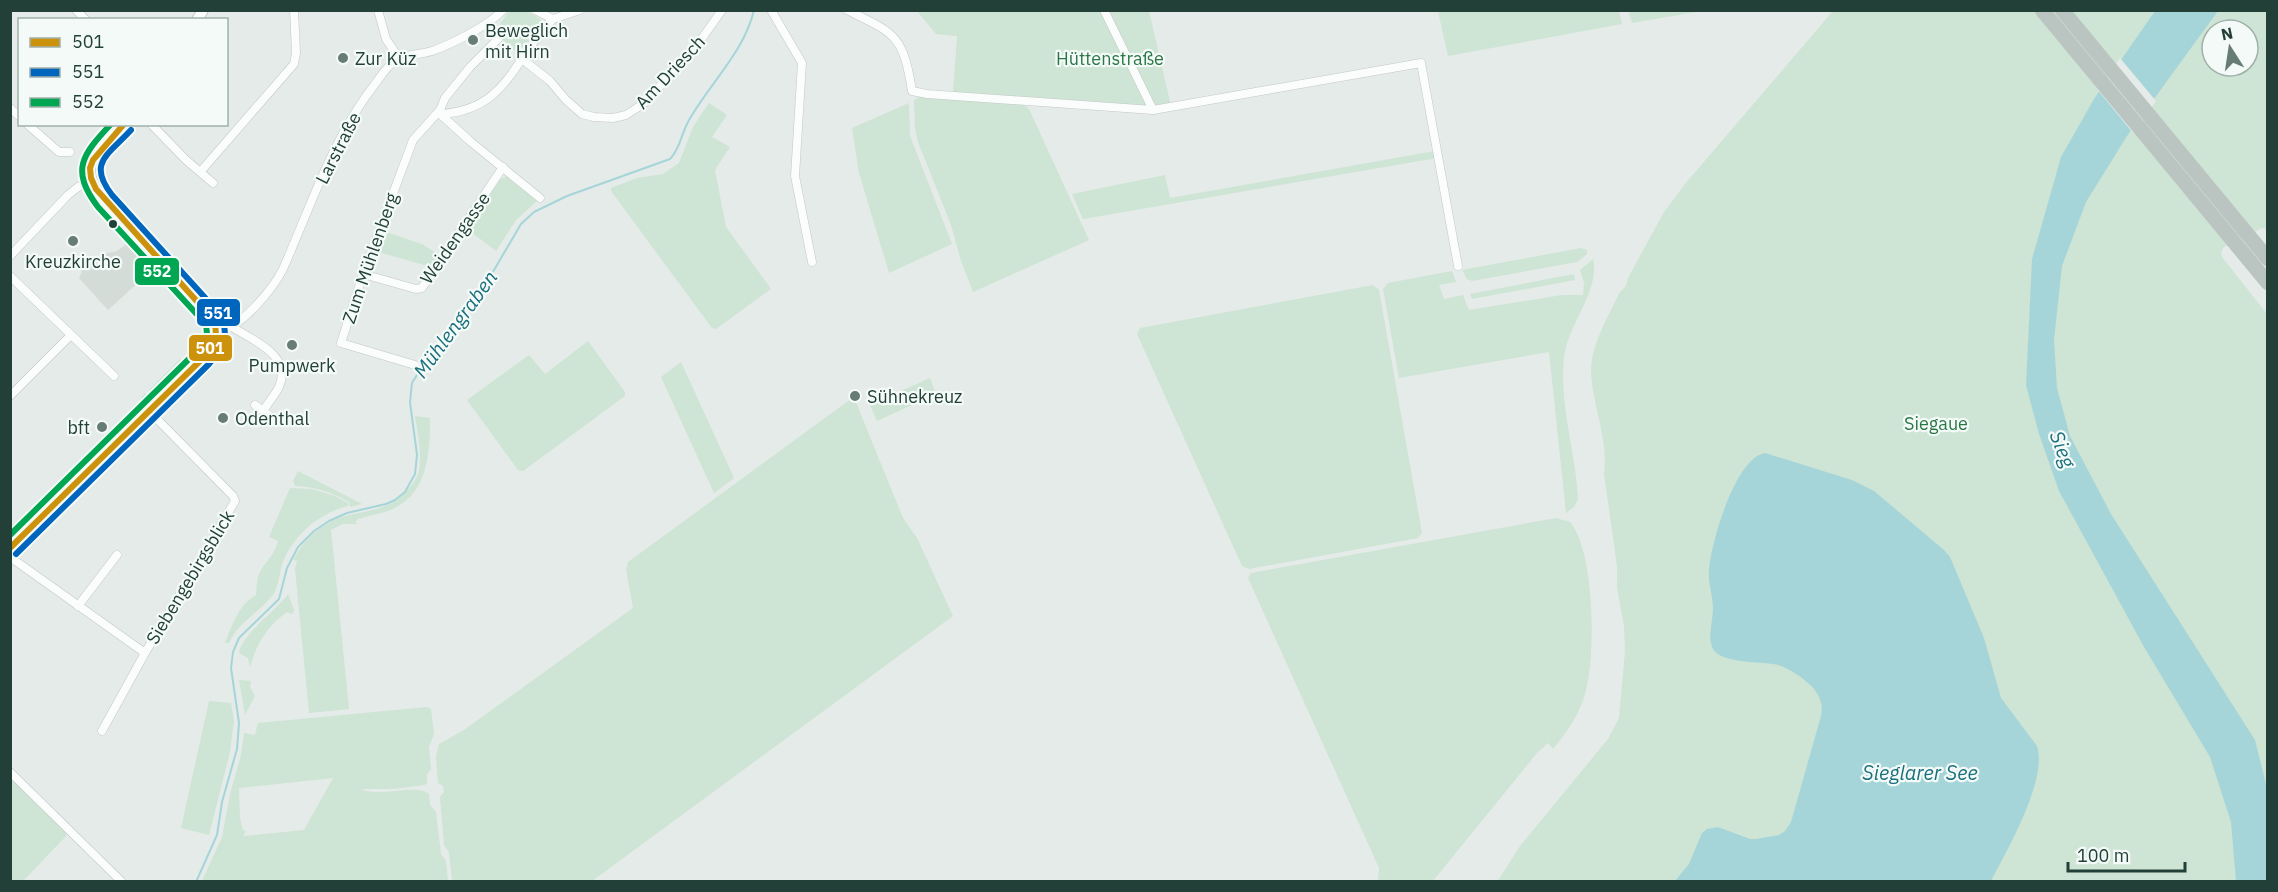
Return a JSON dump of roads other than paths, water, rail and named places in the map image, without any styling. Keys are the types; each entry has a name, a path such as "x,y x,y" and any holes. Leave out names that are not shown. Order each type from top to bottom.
{"highway":[{"path":"2042,10 2268,283"},
{"path":"2062,10 2213,192 2251,233 2268,247"},
{"path":"2251,233 2268,259"}],"street":[{"path":"201,171 294,63 296,53 294,10"},
{"path":"378,10 386,39 399,58 432,51 450,43 495,18 503,10"},
{"path":"535,10 552,19"},
{"path":"440,112 462,112 482,104 496,94 528,47 552,19 580,10"},
{"name":"Am Driesch","path":"522,59 550,81 582,114 603,118 626,115 646,102 704,37 722,10"},
{"path":"771,10 802,63 795,176 812,262"},
{"path":"1104,10 1153,110"},
{"path":"850,11 884,28 895,38 904,52 912,91 927,94 1153,110 1421,63 1458,266"},
{"name":"Zum Mühlenberg","path":"415,365 341,343 363,274 413,140 440,112 445,98 470,67 498,39"},
{"name":"Larstraße","path":"217,332 232,327 268,293 279,277 340,137 372,88 390,65 399,58"},
{"path":"440,112 471,142 540,198"},
{"path":"29,126 59,152 69,152"},
{"path":"10,548 203,358 216,341 217,332 212,317 90,182 89,168 95,156 122,126"},
{"path":"153,126 186,160 213,183"},
{"name":"Weidengasse","path":"363,274 416,289 423,288 503,167"},
{"path":"10,256 68,195 78,187 90,182"},
{"path":"10,276 114,376"},
{"path":"232,327 269,349 278,360 280,383 263,411"},
{"path":"10,396 71,335"},
{"path":"255,405 274,419"},
{"name":"Siebengebirgsblick","path":"102,731 145,653 235,501 233,496 149,411"},
{"path":"78,606 117,555"},
{"path":"10,557 145,653"},
{"path":"10,772 123,882"}],"water":[{"name":"Sieg","path":"2155,11 2218,11 2213,18 2200,18 2200,36 2127,136 2086,202 2062,266 2054,340 2057,388 2070,436 2111,514 2255,740 2267,788 2267,881 2236,881 2231,822 2210,757 2144,647 2059,491 2039,434 2026,385 2032,259 2061,157 2094,99"},
{"name":"Sieglarer See","path":"1765,453 1852,480 1874,491 1950,557 1984,638 2001,698 2037,746 2039,760 2037,777 2024,815 1991,881 1675,881 1689,864 1702,833 1707,829 1718,827 1750,839 1779,835 1785,831 1791,822 1821,716 1822,707 1818,694 1794,673 1778,665 1724,657 1717,654 1711,644 1713,608 1709,572 1719,524 1734,486 1744,470 1754,458"}],"waterway":[{"name":"Mühlengraben","path":"196,882 217,835 222,802 237,749 239,723 231,668 233,652 239,638 279,599 287,568 298,547 314,531 347,513 386,504 405,492 415,474 417,455 410,402 412,383 423,365 487,282 521,224 534,212 567,196 670,159 696,108 734,55 749,26 754,10"}],"place":[{"name":"Beweglich mit Hirn","path":"473,40"},
{"name":"Zur Küz","path":"343,58"},
{"name":"Kreuzkirche","path":"73,241"},
{"name":"Pumpwerk","path":"292,345"},
{"name":"Sühnekreuz","path":"855,396"},
{"name":"Odenthal","path":"223,418"},
{"name":"bft","path":"102,427"}],"park label":[{"name":"Hüttenstraße","path":"1110,58"},
{"name":"Siegaue","path":"1936,423"}]}
